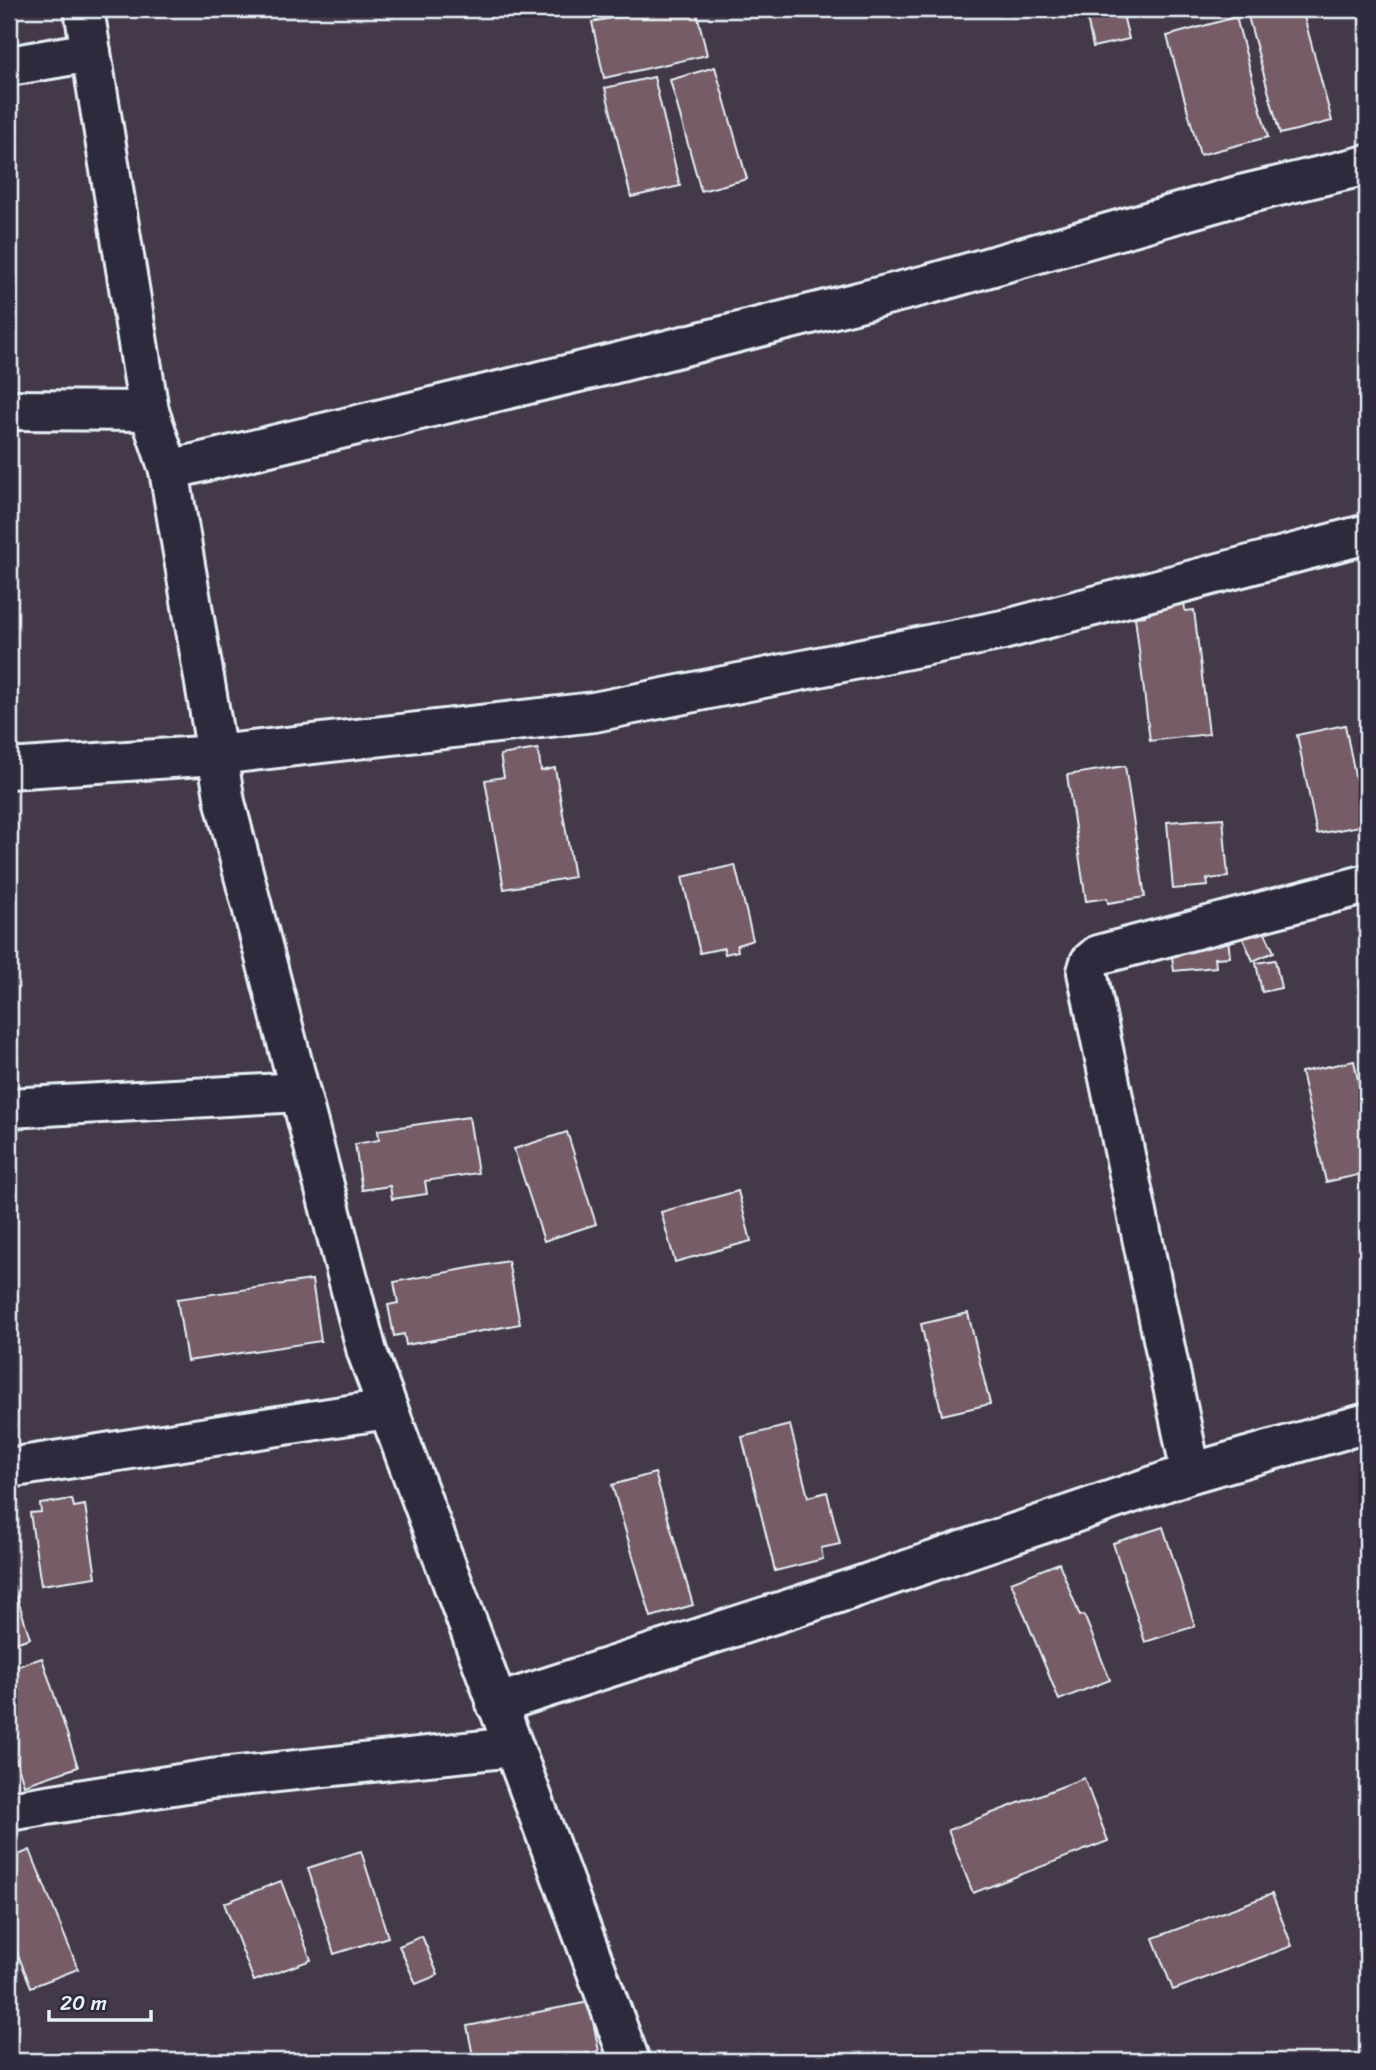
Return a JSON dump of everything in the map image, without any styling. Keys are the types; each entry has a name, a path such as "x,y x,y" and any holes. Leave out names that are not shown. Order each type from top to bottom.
{"street":[{"path":"84,9 149,411 169,470 225,802 367,1352 513,1746 620,2060"},
{"path":"9,66 91,52"},
{"path":"169,470 930,284 1241,195 1367,165"},
{"path":"9,410 149,411"},
{"path":"9,769 216,755 594,712 1003,631 1367,534"},
{"path":"1191,1473 1087,972 1090,962 1098,956 1367,884"},
{"path":"9,1108 300,1092"},
{"path":"9,1468 387,1409"},
{"path":"496,1704 857,1587 1191,1473 1367,1423"},
{"path":"9,1811 211,1779 513,1746"}],"building":[{"path":"654,9 696,9 707,55 604,78 592,22"},
{"path":"1085,9 1146,10 1123,15 1129,39 1093,47"},
{"path":"1246,9 1302,9 1332,121 1280,134"},
{"path":"1236,17 1268,137 1200,155 1167,36"},
{"path":"715,67 747,179 701,191 670,80"},
{"path":"654,77 680,186 631,197 605,88"},
{"path":"1183,591 1185,611 1194,610 1209,734 1150,741 1135,617 1145,616 1142,596"},
{"path":"1345,725 1365,825 1317,834 1297,735"},
{"path":"538,749 541,771 555,768 574,877 504,889 485,780 504,777 500,755"},
{"path":"1125,766 1145,897 1108,903 1107,898 1086,901 1067,775"},
{"path":"1223,818 1228,877 1207,879 1208,886 1173,889 1167,822"},
{"path":"735,865 753,940 737,945 738,951 725,954 724,948 700,953 682,877"},
{"path":"1257,916 1274,952 1253,961 1237,925"},
{"path":"1228,938 1230,957 1215,958 1216,967 1174,971 1170,944"},
{"path":"1275,960 1281,988 1262,992 1256,963"},
{"path":"1354,1061 1367,1123 1367,1173 1326,1182 1301,1072"},
{"path":"469,1117 478,1173 425,1181 427,1194 392,1199 390,1186 362,1190 355,1144 379,1140 378,1130"},
{"path":"567,1132 596,1224 544,1241 514,1149"},
{"path":"738,1191 751,1241 675,1262 661,1212"},
{"path":"508,1261 520,1324 406,1345 404,1334 394,1336 388,1305 398,1303 394,1282"},
{"path":"312,1280 321,1341 187,1361 177,1299"},
{"path":"968,1313 990,1404 942,1415 921,1324"},
{"path":"790,1425 808,1497 827,1492 840,1544 821,1548 823,1559 775,1571 742,1437"},
{"path":"655,1473 693,1605 651,1617 612,1485"},
{"path":"72,1499 74,1507 85,1505 96,1577 41,1585 30,1513 41,1512 40,1504"},
{"path":"1163,1527 1195,1626 1145,1642 1113,1543"},
{"path":"1059,1563 1080,1616 1084,1615 1110,1680 1059,1700 1011,1582"},
{"path":"9,1572 30,1638 9,1645"},
{"path":"42,1658 78,1767 24,1785 9,1738 9,1669"},
{"path":"1084,1778 1108,1841 973,1893 948,1830"},
{"path":"30,1850 78,1969 31,1987 9,1933 9,1859"},
{"path":"361,1851 388,1937 334,1954 308,1868"},
{"path":"281,1881 311,1960 254,1981 224,1903"},
{"path":"1272,1894 1292,1946 1173,1990 1153,1938"},
{"path":"422,1936 438,1975 416,1984 399,1946"},
{"path":"589,2002 599,2051 548,2061 474,2061 467,2026"}]}
